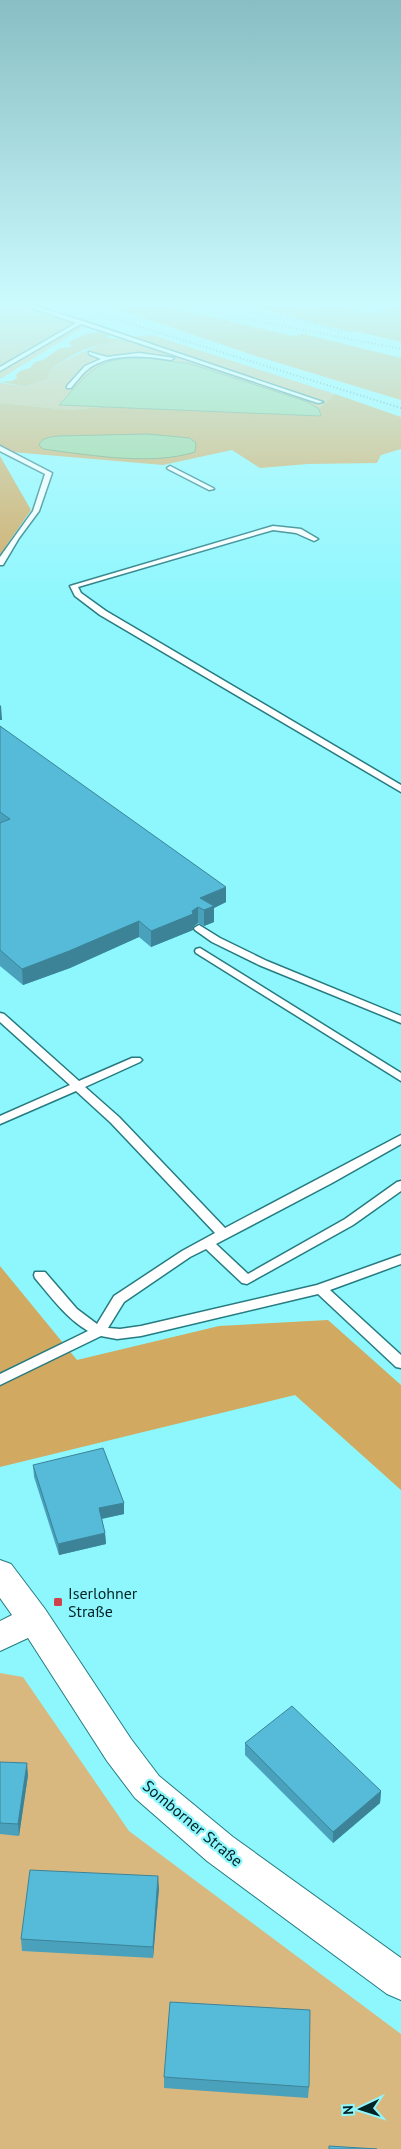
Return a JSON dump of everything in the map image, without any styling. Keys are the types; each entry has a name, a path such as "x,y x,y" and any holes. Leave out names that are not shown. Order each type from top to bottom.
{"street":[{"name":"Somborner Straße","path":"0,1573 33,1619 119,1750 147,1787 220,1848 401,1981"},
{"path":"0,1637 33,1619"}],"lane":[{"path":"0,448 49,473 36,511 16,537 0,563"},
{"path":"170,468 211,489"},
{"path":"314,539 298,531 273,528 74,586 82,598 103,613 401,789"},
{"path":"199,928 216,940 263,963 401,1020"},
{"path":"200,951 401,1078"},
{"path":"0,1016 115,1120 222,1233"},
{"path":"0,1120 136,1060"},
{"path":"0,1380 99,1331 119,1299 186,1254 222,1233 328,1180 401,1139"},
{"path":"206,1242 247,1280 349,1222 401,1185"},
{"path":"40,1275 70,1309 86,1323 99,1331 115,1334 141,1331 320,1289 401,1258"},
{"path":"320,1289 401,1363"}],"shaded area":[{"path":"0,407 42,407 69,410 97,407 319,409 321,407 373,407 401,417 401,449 381,455 377,463 308,464 260,468 232,450 163,465 0,451"},
{"path":"42,407 97,407 69,410"},
{"path":"113,407 316,407 319,409 321,416"},
{"path":"268,407 321,407 319,409"},
{"path":"147,434 190,438 196,443 195,452 178,456 140,459 43,449 39,445 45,439 59,436"},
{"path":"0,456 31,510 0,555"},
{"path":"0,1266 77,1360 219,1326 328,1320 401,1385 401,1490 295,1395 0,1467"},
{"path":"0,1673 23,1677 129,1831 401,2034 401,2149 0,2149"}],"building":[{"path":"0,726 226,887 200,898 214,906 204,910 198,907 192,911 193,914 151,931 139,921 22,969 0,950 0,823 10,819 0,812"},
{"path":"103,1448 124,1503 99,1508 105,1533 58,1544 33,1465"},
{"path":"292,1706 381,1791 333,1832 245,1743"},
{"path":"0,1762 27,1763 18,1824 0,1823"},
{"path":"30,1870 158,1876 153,1947 21,1939"},
{"path":"170,2002 310,2010 309,2087 164,2077"},
{"path":"329,2146 377,2149 329,2149"}],"place":[{"name":"Iserlohner Straße","path":"58,1602"}]}
